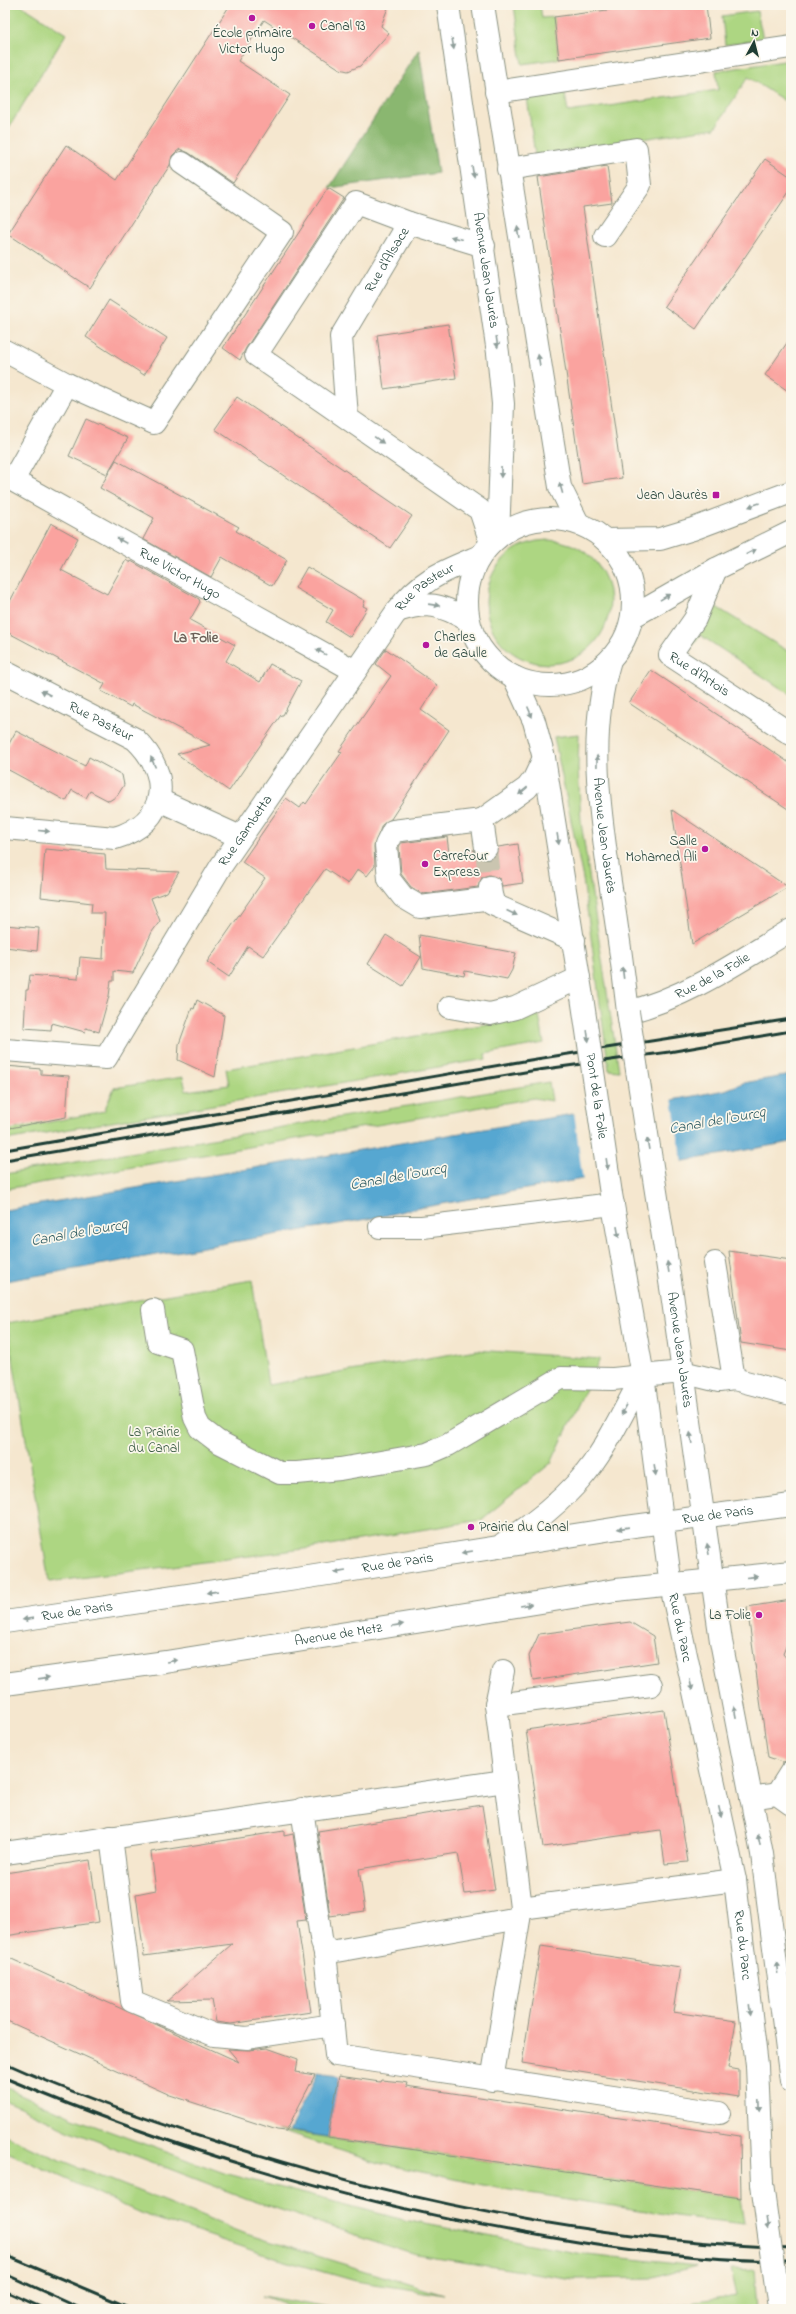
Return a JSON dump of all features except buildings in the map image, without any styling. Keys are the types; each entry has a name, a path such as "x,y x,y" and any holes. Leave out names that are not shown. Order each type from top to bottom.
{"main road":[{"name":"Avenue Jean Jaurès","path":"448,5 484,246 498,353 502,404 490,545"},
{"path":"483,5 560,487 578,523"},
{"path":"496,92 791,47"},
{"path":"508,169 636,149 640,185 605,236"},
{"path":"5,351 67,384 154,423 282,232 182,164"},
{"name":"Rue d'Alsace","path":"356,203 409,223 341,337 347,417 256,355 356,203"},
{"path":"409,223 484,246"},
{"path":"9,478 67,384"},
{"path":"347,417 480,510 490,545 474,568 468,587 468,620 474,637 484,654 498,667 514,677 528,682 558,685 586,677 610,660"},
{"name":"Rue Victor Hugo","path":"9,478 355,671"},
{"path":"606,540 630,541 660,539 693,529 791,492"},
{"name":"Rue Pasteur","path":"397,611 420,584 490,545 512,528 539,520 561,520 578,523 593,530 616,550 629,576 634,604 632,617 628,633 610,660"},
{"path":"632,617 716,568 791,532"},
{"name":"Rue d'Artois","path":"716,568 695,619 670,655 791,734"},
{"name":"Rue Pasteur","path":"397,611 414,605 437,604 468,620"},
{"name":"Rue Gambetta","path":"5,1050 106,1058 240,837 397,611"},
{"name":"Avenue Jean Jaurès","path":"610,660 602,688 597,766 600,811 628,1012 703,1517 714,1581"},
{"name":"Rue Pasteur","path":"5,672 135,739 148,751 154,761 160,790 159,800 149,818 126,834 114,838 5,828"},
{"path":"450,1008 490,1014 581,988 544,758 534,722 514,677"},
{"path":"544,758 534,779 527,788 482,820 393,831 386,845 389,879 403,897 420,907 491,893 492,904 574,940"},
{"path":"159,800 240,837"},
{"path":"482,820 486,848"},
{"name":"Rue de la Folie","path":"628,1012 668,1000 694,988 791,930"},
{"name":"Pont de la Folie","path":"581,988 612,1199"},
{"path":"380,1227 422,1227 612,1199 643,1376 662,1523"},
{"path":"715,1262 734,1379"},
{"path":"154,1310 158,1342 182,1350 195,1418 200,1428 217,1441 280,1473 340,1468 428,1454 448,1445 561,1378 613,1379 682,1372 719,1381 734,1379 791,1394"},
{"path":"499,1547 546,1513 580,1480 612,1433 643,1376"},
{"name":"Rue de Paris","path":"5,1622 499,1547 791,1505"},
{"name":"Rue du Parc","path":"662,1523 671,1586 735,1880 757,2066 762,2184 779,2309"},
{"path":"671,1586 791,1572"},
{"path":"714,1581 721,1641 762,1854 790,2072"},
{"name":"Avenue de Metz","path":"5,1684 174,1661 616,1590 671,1586"},
{"path":"492,2080 520,1913 496,1705 503,1670"},
{"path":"496,1705 651,1685"},
{"path":"751,1798 784,1799 791,1772"},
{"path":"5,1853 302,1809 505,1781"},
{"path":"302,1809 321,1938 325,1953 336,2055 492,2080 719,2112"},
{"path":"111,1837 132,2001 214,2035 247,2038 333,2025"},
{"path":"325,1953 520,1913 735,1880"}],"green space":[{"path":"5,5 21,5 66,34 5,134"},
{"path":"514,5 540,5 542,18 554,17 559,59 522,64"},
{"path":"757,11 763,39 725,45 722,16"},
{"path":"419,49 438,173 329,188"},
{"path":"791,60 791,105 748,77 715,128 535,155 527,97 565,94 568,112 718,90 716,71"},
{"path":"554,540 572,544 583,550 596,562 606,578 610,602 606,626 600,637 588,650 566,662 542,664 524,660 513,654 500,642 488,620 486,596 490,578 496,567 508,554 530,542"},
{"path":"713,605 791,653 791,695 700,635 688,652 684,649"},
{"path":"579,734 578,767 581,822 619,1071 609,1070 583,879 554,737"},
{"path":"539,1015 544,1043 485,1054 486,1059 5,1140 5,1131 104,1111 114,1088 183,1077 186,1091 229,1085 226,1069"},
{"path":"549,1082 552,1101 534,1098 5,1189 5,1174"},
{"name":"La Prairie du Canal","path":"252,1280 268,1385 476,1350 600,1359 551,1463 481,1520 311,1548 49,1582 7,1323"},
{"path":"5,2087 73,2118 224,2173 404,2220 577,2253 696,2266 654,2278 574,2279 416,2255 248,2199 71,2131 5,2100"},
{"path":"277,2130 741,2198 745,2224 684,2217 497,2188 379,2163"},
{"path":"5,2135 48,2155 246,2234 444,2295 356,2281 275,2258 140,2213 5,2151"},
{"path":"731,2269 754,2270 757,2309 651,2309 737,2296"},
{"path":"263,2296 333,2309 299,2309"}],"water":[{"name":"Canal de l'Ourcq","path":"791,1075 791,1142 408,1210 379,1217 5,1281 5,1210 573,1114 614,1111 725,1090 743,1083"},
{"path":"318,2073 339,2076 328,2137 289,2131"}],"pier":[{"path":"672,1098 682,1163 583,1182 574,1111 614,1109"}],"tunnel":[{"path":"486,848 490,887"}],"railway":[{"path":"5,1150 530,1060 791,1019"},
{"path":"5,1160 531,1071 669,1052 791,1031"},
{"path":"5,2063 81,2095 185,2132 282,2162 425,2199 497,2214 643,2236 717,2244 791,2248"},
{"path":"5,2078 137,2130 204,2153 340,2193 478,2224 608,2247 699,2257 760,2261 791,2261"},
{"path":"5,2255 133,2309"},
{"path":"5,2274 82,2309"},
{"path":"5,2291 45,2309"}],"place":[{"name":"École primaire Victor Hugo","path":"252,18"},
{"name":"Canal 93","path":"312,26"},
{"name":"Jean Jaurès","path":"716,495"},
{"name":"Charles de Gaulle","path":"426,645"},
{"name":"Salle Mohamed Ali","path":"705,849"},
{"name":"Carrefour Express","path":"425,864"},
{"name":"Prairie du Canal","path":"471,1527"},
{"name":"La Folie","path":"759,1615"}],"district":[{"name":"La Folie","path":"196,638"}]}
